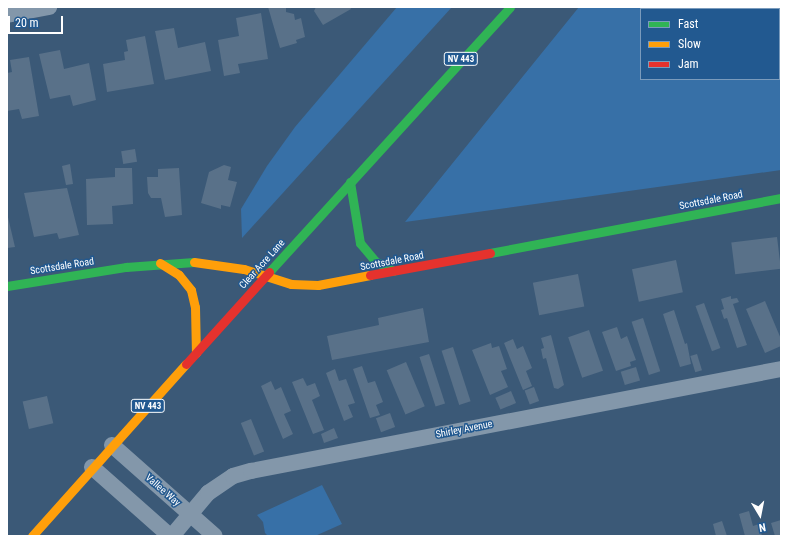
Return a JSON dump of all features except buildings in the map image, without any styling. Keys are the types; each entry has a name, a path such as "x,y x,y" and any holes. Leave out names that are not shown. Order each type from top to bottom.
{"main road":[{"name":"Clear Acre Lane","path":"32,536 92,467 510,7"},
{"path":"350,182 360,243 375,261 394,272"},
{"name":"Scottsdale Road","path":"7,286 160,263 221,264 265,278 291,284 318,284 394,272 781,198"},
{"path":"160,263 179,275 191,290 195,307 196,353"}],"street":[{"path":"7,15 49,7"},
{"name":"Shirley Avenue","path":"171,536 190,514 220,484 251,471 781,369"},
{"name":"Vallee Way","path":"112,445 215,536"},
{"path":"92,467 171,536"}],"shaded area":[{"path":"397,7 452,7 242,238 241,209 267,166 295,127"},
{"path":"579,7 781,7 781,170 405,222"},
{"path":"322,485 342,524 315,536 268,536 265,533 263,522 257,515"}],"traffic: fast":[{"path":"269,272 510,7"},
{"path":"350,182 360,243 375,261 394,271"},
{"path":"490,253 781,198"},
{"path":"7,286 126,267 194,262"}],"traffic: slow":[{"path":"194,262 244,269 291,284 318,285 370,275"},
{"path":"160,263 179,275 191,290 195,307 196,353"},
{"path":"32,536 186,364"}],"traffic: jam":[{"path":"370,275 490,253"},
{"path":"186,364 269,272"}]}
